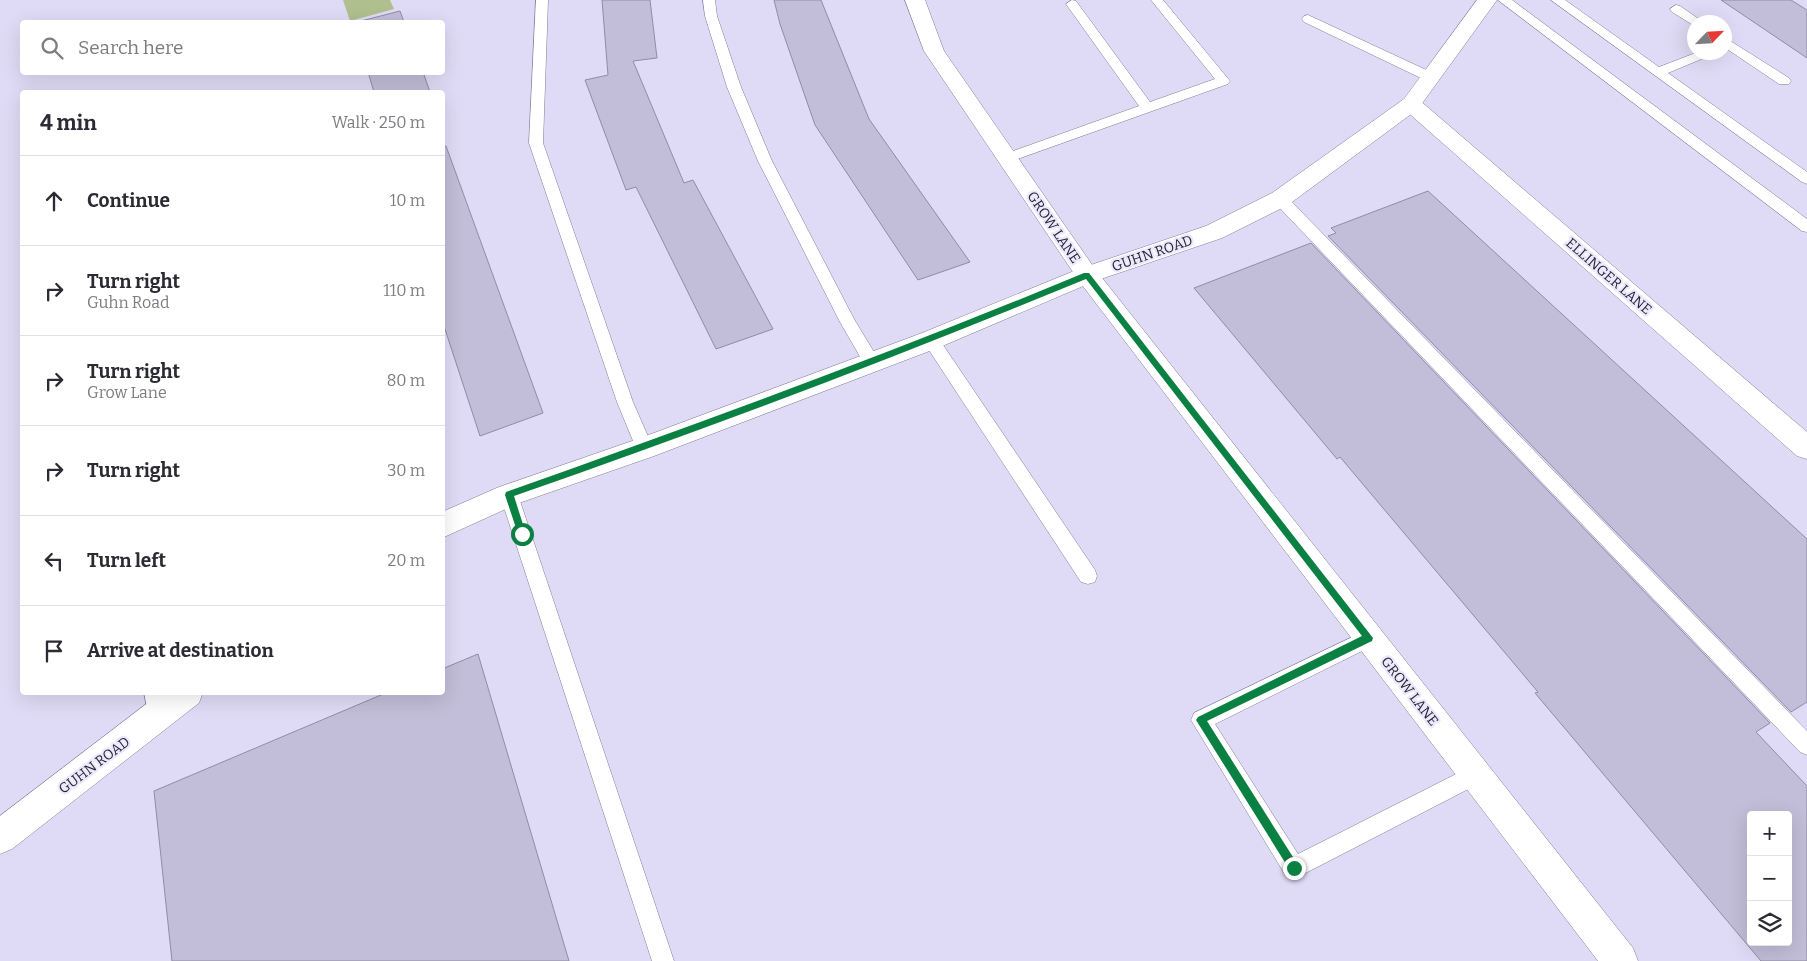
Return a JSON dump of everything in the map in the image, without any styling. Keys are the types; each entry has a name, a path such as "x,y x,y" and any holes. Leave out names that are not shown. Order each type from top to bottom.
{"street":[{"name":"GROW LANE","path":"915,0 934,52 1087,275 1620,961"},
{"name":"GUHN ROAD","path":"445,525 509,495 644,448 931,340 1087,275 1214,232 1280,199 1411,104 1487,0"},
{"name":"ELLINGER LANE","path":"1411,104 1807,448"},
{"name":"GUHN ROAD","path":"0,837 156,704 180,695"}],"lane":[{"path":"542,0 536,143 625,402 644,448"},
{"path":"709,0 711,16 734,87 764,162 848,322 872,362"},
{"path":"1007,158 1223,81 1157,0"},
{"path":"1504,0 1807,227"},
{"path":"1557,0 1807,179"},
{"path":"1072,4 1147,108"},
{"path":"1676,9 1687,16"},
{"path":"1308,19 1430,77"},
{"path":"1732,48 1784,81"},
{"path":"1658,72 1690,60"},
{"path":"1280,199 1807,745"},
{"path":"931,340 1088,576"},
{"path":"509,495 663,961"},
{"path":"1369,638 1201,720 1294,868 1475,775"}],"green space":[{"path":"343,0 390,0 394,9 354,20 350,20"}],"building":[{"path":"602,0 650,0 657,58 633,61 684,183 693,180 773,329 716,349 636,187 626,190 585,80 608,75"},
{"path":"774,0 821,0 869,119 970,262 918,280 815,125 780,24"},
{"path":"1721,0 1791,0 1807,10 1807,58"},
{"path":"400,11 403,20 365,20"},
{"path":"369,75 424,75 429,90 373,90"},
{"path":"445,146 543,413 480,436 445,329"},
{"path":"1428,191 1807,539 1807,702 1791,712 1328,236 1336,233 1331,228"},
{"path":"1311,243 1770,723 1756,732 1807,786 1807,961 1761,961 1748,946 1792,946 1792,811 1747,811 1747,944 1535,693 1538,692 1340,457 1337,459 1194,288"},
{"path":"478,654 569,961 172,961 154,791 381,695 445,695 445,668"}],"route":[{"path":"522,534 509,495 644,448 931,340 1087,275 1369,638 1201,720 1294,868"}]}
